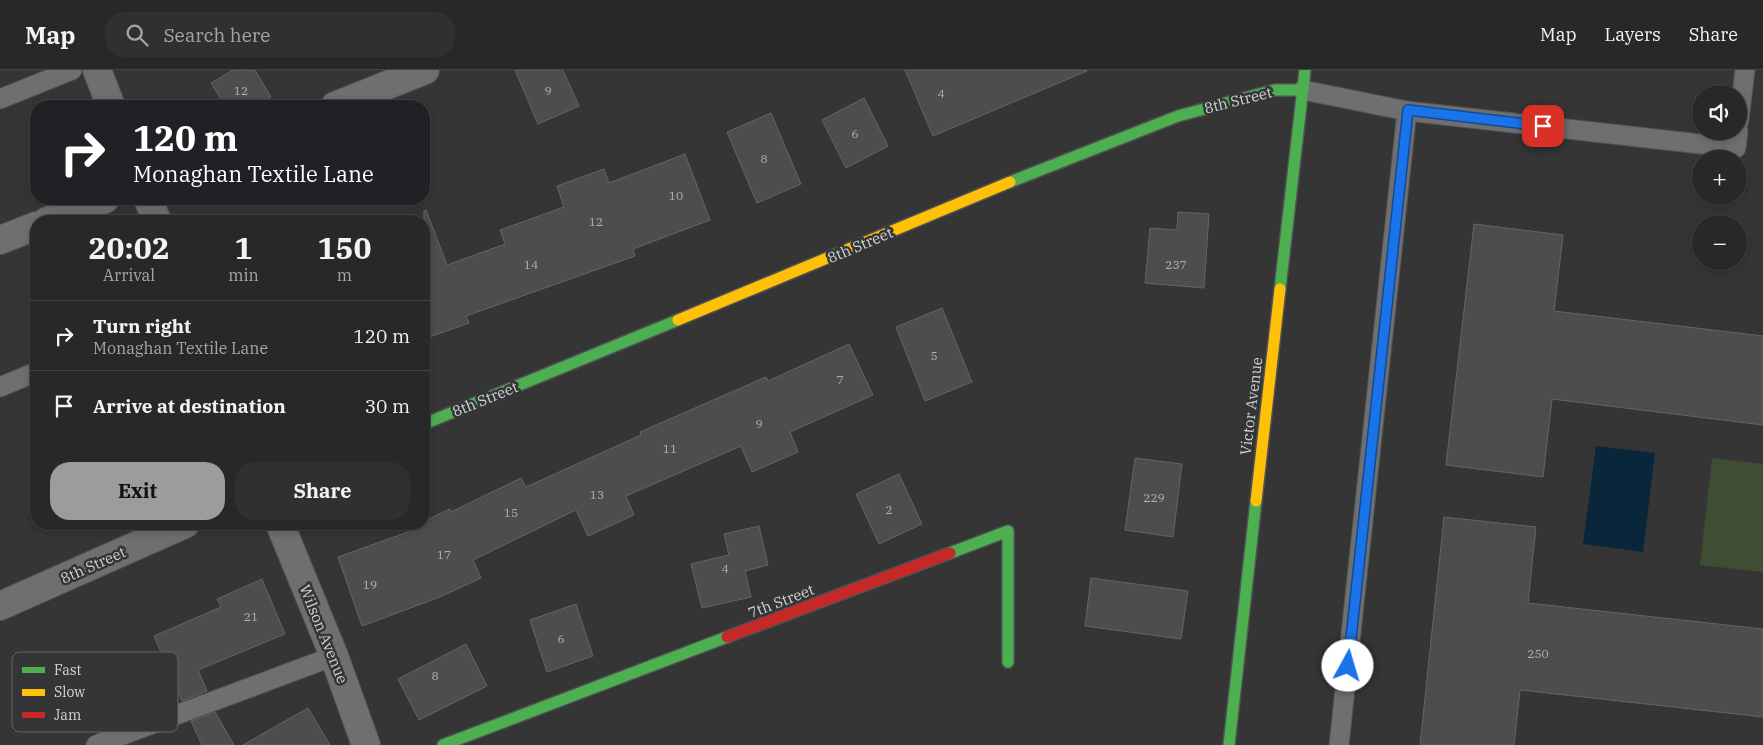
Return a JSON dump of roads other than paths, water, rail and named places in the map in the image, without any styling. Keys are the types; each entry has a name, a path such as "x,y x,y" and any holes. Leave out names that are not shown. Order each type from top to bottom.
{"street":[{"path":"96,70 108,100"},
{"path":"351,100 425,70"},
{"name":"Victor Avenue","path":"1229,745 1305,70"},
{"name":"8th Street","path":"430,422 865,244 968,198 1178,116 1275,90 1303,90"},
{"path":"63,215 89,205"},
{"path":"0,240 30,228"},
{"name":"8th Street","path":"0,606 172,530"},
{"name":"Wilson Avenue","path":"282,530 334,656 366,745"},
{"name":"7th Street","path":"443,745 1008,531 1008,662"}],"lane":[{"path":"0,99 72,70"},
{"path":"1742,85 1744,70"},
{"path":"1303,90 1408,110 1692,136"},
{"path":"1339,745 1408,110"},
{"path":"0,387 30,374"},
{"path":"178,714 334,656"},
{"path":"96,745 131,732"}],"water":[{"path":"1596,446 1655,453 1643,552 1583,544"}]}
